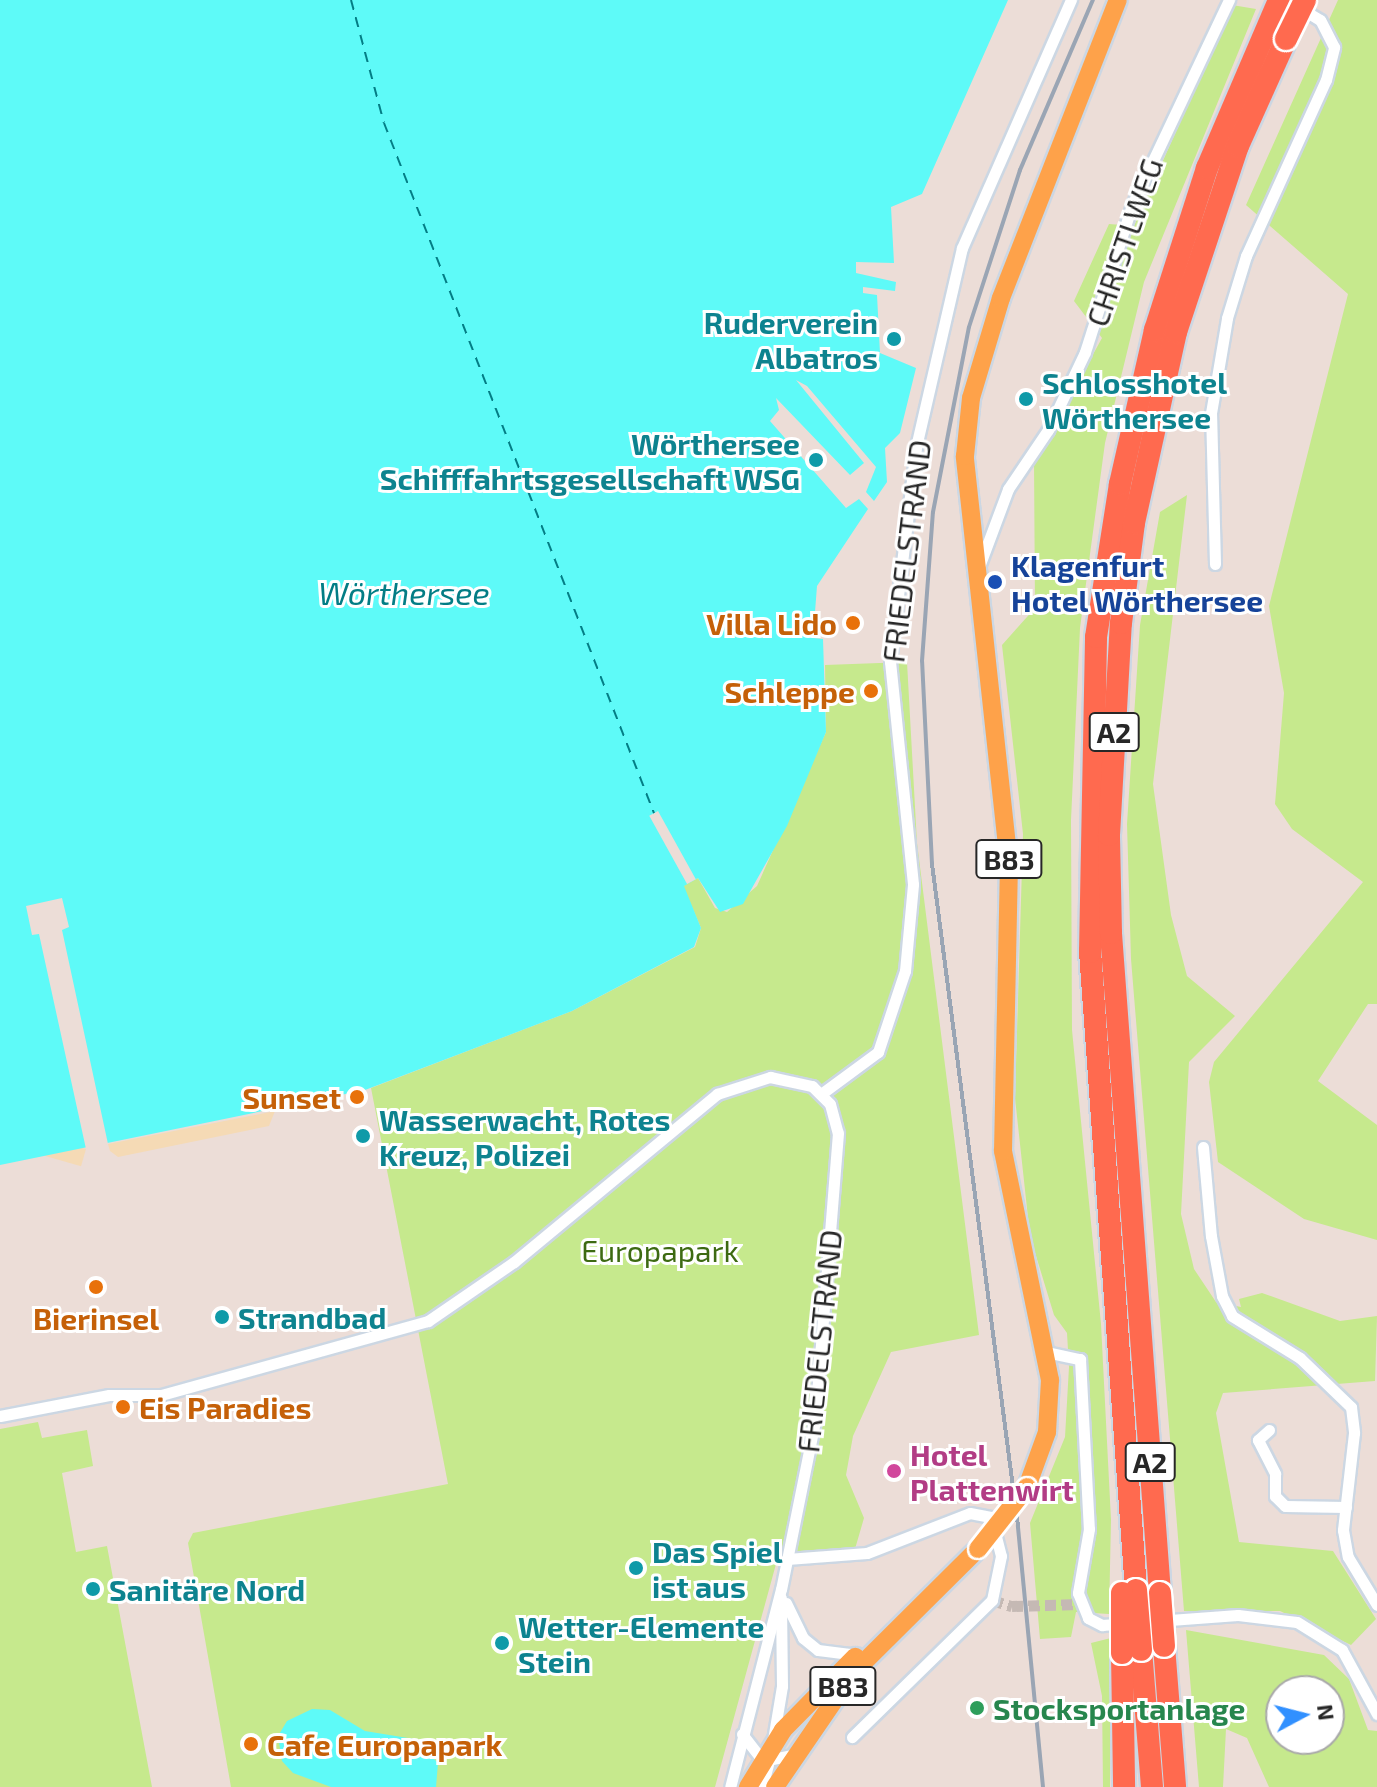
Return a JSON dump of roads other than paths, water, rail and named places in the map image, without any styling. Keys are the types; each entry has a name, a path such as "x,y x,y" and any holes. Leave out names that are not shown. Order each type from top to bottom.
{"highway":[{"name":"A2","path":"1152,1787 1132,1651 1129,1591 1132,1536 1090,952 1096,637 1120,484 1155,330 1207,168 1279,0"},
{"name":"A2","path":"1175,1787 1111,933 1109,835 1121,623 1134,523 1176,332 1238,146 1305,0"},
{"path":"1124,1787 1132,1651"}],"main road":[{"name":"B83","path":"775,1787 792,1755 826,1706 902,1622 978,1549 1027,1487 1047,1432 1046,1352 1003,1151 1009,864 965,456 978,366 1033,204 1118,0"},
{"name":"B83","path":"748,1787 827,1681 902,1622"}],"street":[{"name":"FRIEDELSTRAND","path":"730,1787 741,1734 781,1589 815,1421 831,1269 838,1133 821,1094 878,1052 905,971 913,884 890,662 916,447 962,248 1071,0"},
{"name":"CHRISTLWEG","path":"978,569 1008,489 1048,430 1085,352 1132,205 1229,0"},
{"path":"1215,564 1211,413 1227,318 1246,256 1326,80 1334,47 1320,20 1286,0"},
{"path":"0,1416 109,1395 161,1395 428,1321 514,1262 717,1094 753,1079 783,1078 821,1094"},
{"path":"1203,1147 1211,1236 1232,1316 1300,1358 1351,1407 1354,1433 1346,1507 1348,1557 1377,1605"},
{"path":"1046,1352 1080,1359 1089,1529 1078,1593 1088,1618 1102,1625 1238,1615 1297,1622 1327,1635 1342,1650 1377,1714"},
{"path":"1269,1430 1258,1440 1260,1451 1285,1506 1346,1507"},
{"path":"787,1559 867,1553 970,1513 991,1517 1001,1556 992,1600 852,1737"},
{"name":"FRIEDELSTRAND","path":"762,1787 782,1686 781,1589"},
{"path":"781,1589 803,1638 831,1654 858,1655"},
{"path":"741,1734 768,1757 792,1755"}],"water":[{"name":"Wörthersee","path":"0,0 1008,0 922,194 891,207 894,263 856,262 856,273 896,282 895,291 863,287 863,293 877,295 880,353 916,368 900,433 885,448 887,482 874,501 866,492 876,467 807,386 796,380 864,463 850,475 776,398 779,410 770,421 846,508 859,499 868,509 817,586 813,638 823,639 826,732 787,826 743,904 720,912 698,878 684,886 701,928 694,947 572,1011 365,1090 0,1165"},
{"path":"312,1709 330,1710 365,1731 414,1739 438,1763 436,1787 331,1787 293,1773 282,1761 278,1736 287,1721"}],"tunnel":[{"path":"992,1600 1012,1606 1079,1604"}],"railway":[{"path":"1043,1787 1018,1526 932,864 922,661 933,512 969,327 1020,170 1093,0"}],"place":[{"name":"Ruderverein Albatros","path":"894,339"},
{"name":"Schlosshotel Wörthersee","path":"1026,399"},
{"name":"Wörthersee Schifffahrtsgesellschaft WSG","path":"816,460"},
{"name":"Klagenfurt Hotel Wörthersee","path":"995,582"},
{"name":"Villa Lido","path":"853,623"},
{"name":"Schleppe","path":"871,691"},
{"name":"Sunset","path":"357,1097"},
{"name":"Wasserwacht, Rotes Kreuz, Polizei","path":"363,1136"},
{"name":"Bierinsel","path":"96,1287"},
{"name":"Strandbad","path":"222,1317"},
{"name":"Eis Paradies","path":"123,1407"},
{"name":"Hotel Plattenwirt","path":"894,1471"},
{"name":"Das Spiel ist aus","path":"636,1568"},
{"name":"Sanitäre Nord","path":"93,1589"},
{"name":"Wetter-Elemente Stein","path":"502,1643"},
{"name":"Stocksportanlage","path":"977,1708"},
{"name":"Cafe Europapark","path":"251,1744"}],"park label":[{"name":"Europapark","path":"660,1250"}]}
